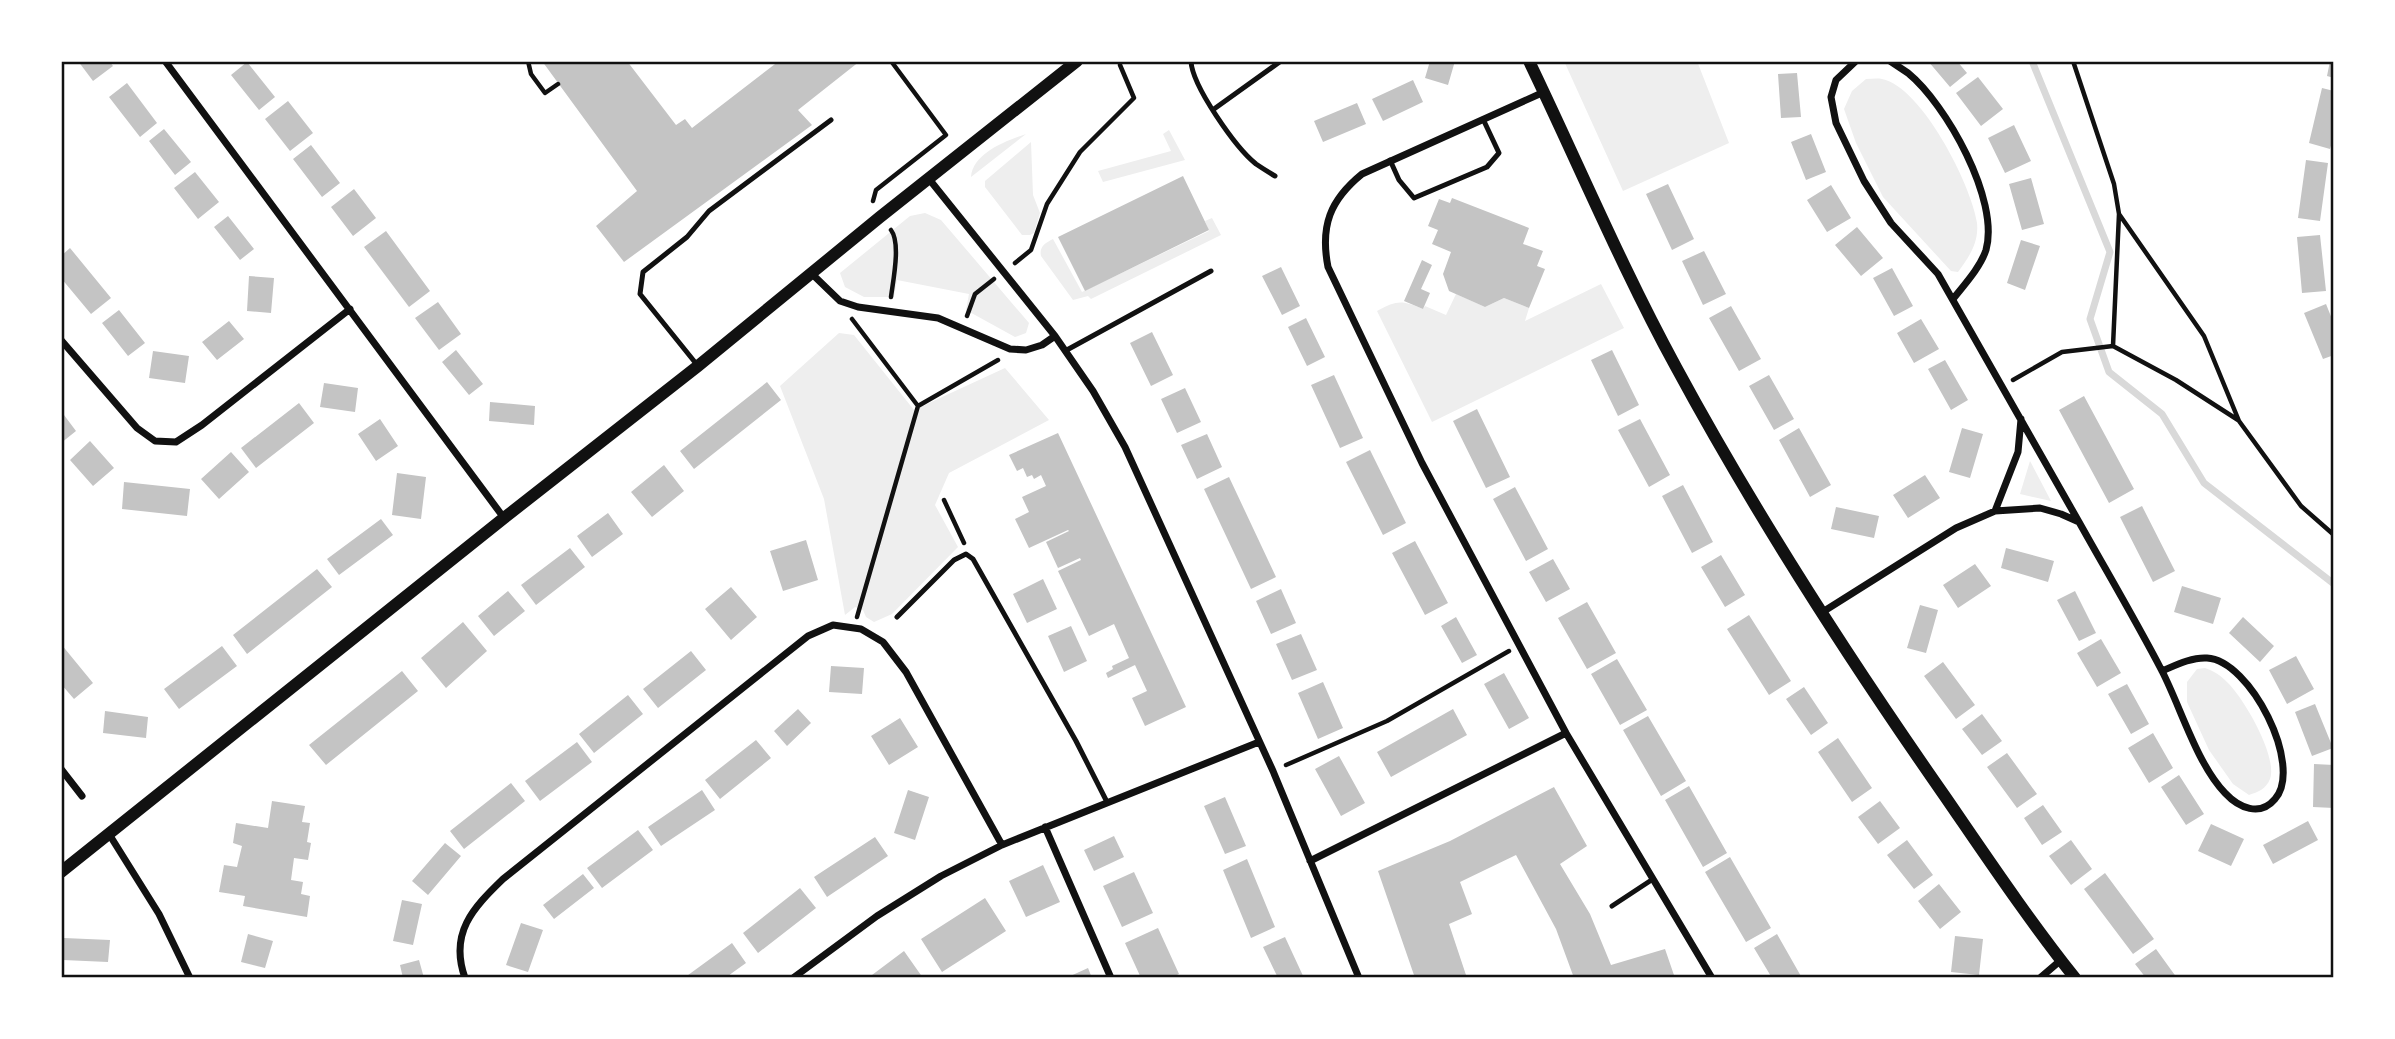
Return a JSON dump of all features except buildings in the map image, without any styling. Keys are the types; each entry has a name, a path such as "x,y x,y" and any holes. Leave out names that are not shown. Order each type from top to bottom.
{"street":[{"path":"165,61 504,518"},
{"path":"61,872 1077,61"},
{"path":"1530,61 1596,205 1674,364 1820,614 1913,751 2076,978"},
{"path":"1856,61 1836,80 1831,97 1836,123 1864,181 1891,223 1938,274 1953,299 2162,671 2204,764 2225,793 2244,809 2261,809 2274,801 2283,786 2284,761 2275,733 2244,678 2224,663 2209,657 2189,660 2162,671"},
{"path":"1890,61 1909,74 1937,106 1963,147 1983,192 1989,227 1986,251 1975,271 1953,299"},
{"path":"1544,92 1362,174 1348,186 1335,204 1326,223 1324,247 1328,267 1422,463 1566,733 1712,978"},
{"path":"929,178 1055,336 1093,391 1125,446 1273,771 1359,978"},
{"path":"811,273 840,300 858,307 938,318 1010,349 1026,350 1042,345 1055,336"},
{"path":"61,340 136,428 155,442 176,442 202,425 350,309"},
{"path":"1995,511 2018,452 2021,419"},
{"path":"1820,614 1956,528 1995,511 2040,508 2079,522"},
{"path":"465,978 460,963 463,932 475,906 503,879 808,636 833,625 854,627 883,642 906,672 1002,845"},
{"path":"1310,861 1566,733"},
{"path":"793,978 877,916 941,876 1002,845 1259,742"},
{"path":"61,769 82,796"},
{"path":"1045,827 1111,978"},
{"path":"109,834 159,914 190,978"},
{"path":"2040,978 2061,960"}],"lane":[{"path":"1192,61 1196,80 1240,147 1255,163 1275,176"},
{"path":"1214,109 1281,61"},
{"path":"1390,160 1399,180 1414,198 1487,167 1499,153 1483,119"},
{"path":"698,366 640,294 643,272 687,237 709,211 831,120"},
{"path":"1065,351 1210,271"},
{"path":"897,617 954,560 966,554 973,559 1076,741 1107,802"},
{"path":"1612,906 1653,879"}],"path":[{"path":"528,61 531,74 545,93 558,84"},
{"path":"890,312 895,234 872,206 876,190 946,135 891,61"},
{"path":"2073,61 2114,184 2119,214 2113,346"},
{"path":"963,327 975,295 1031,250 1047,204 1080,152 1134,98 1120,65"},
{"path":"2119,214 2204,336 2239,421 2301,506 2334,535"},
{"path":"840,300 857,329 918,406"},
{"path":"2003,386 2062,352 2113,346 2176,380 2239,421"},
{"path":"854,627 918,406 997,362 1010,349"},
{"path":"944,500 966,554"},
{"path":"1273,771 1387,721 1519,645"}],"shaded area":[{"path":"1564,61 1697,61 1729,143 1623,191"},
{"path":"1866,79 1882,79 1897,86 1913,100 1943,140 1966,186 1977,230 1972,249 1958,272 1951,271 1883,197 1856,143 1844,109 1852,91"},
{"path":"1169,130 1185,160 1103,182 1098,171 1171,151 1163,134"},
{"path":"1026,134 971,177 973,169 984,155 1000,144"},
{"path":"1031,142 1033,195 1040,213 1034,233 1022,235 985,187 985,181"},
{"path":"925,213 941,220 1029,323 1026,333 1015,337 966,310 969,294 897,280 894,297 864,297 845,287 840,273 910,216"},
{"path":"1212,218 1221,235 1091,299 1088,296 1073,300 1041,256 1043,246 1053,239 1082,292 1209,231 1205,221"},
{"path":"1601,284 1624,328 1432,422 1377,311 1395,303 1404,303 1423,309 1425,306 1446,315 1456,294 1485,307 1504,298 1529,308 1525,321"},
{"path":"839,333 854,335 914,410 1005,368 1049,420 949,473 935,505 958,547 892,614 874,622 866,617 863,610 855,607 845,615 824,499 780,386"},
{"path":"2030,461 2051,501 2020,494"},
{"path":"2205,668 2227,682 2258,728 2271,769 2270,779 2264,788 2256,793 2249,795 2233,784 2209,750 2187,702 2187,682 2197,669"}],"waterway":[{"path":"2032,61 2110,252 2090,319 2109,372 2162,414 2204,483 2334,584"}]}
